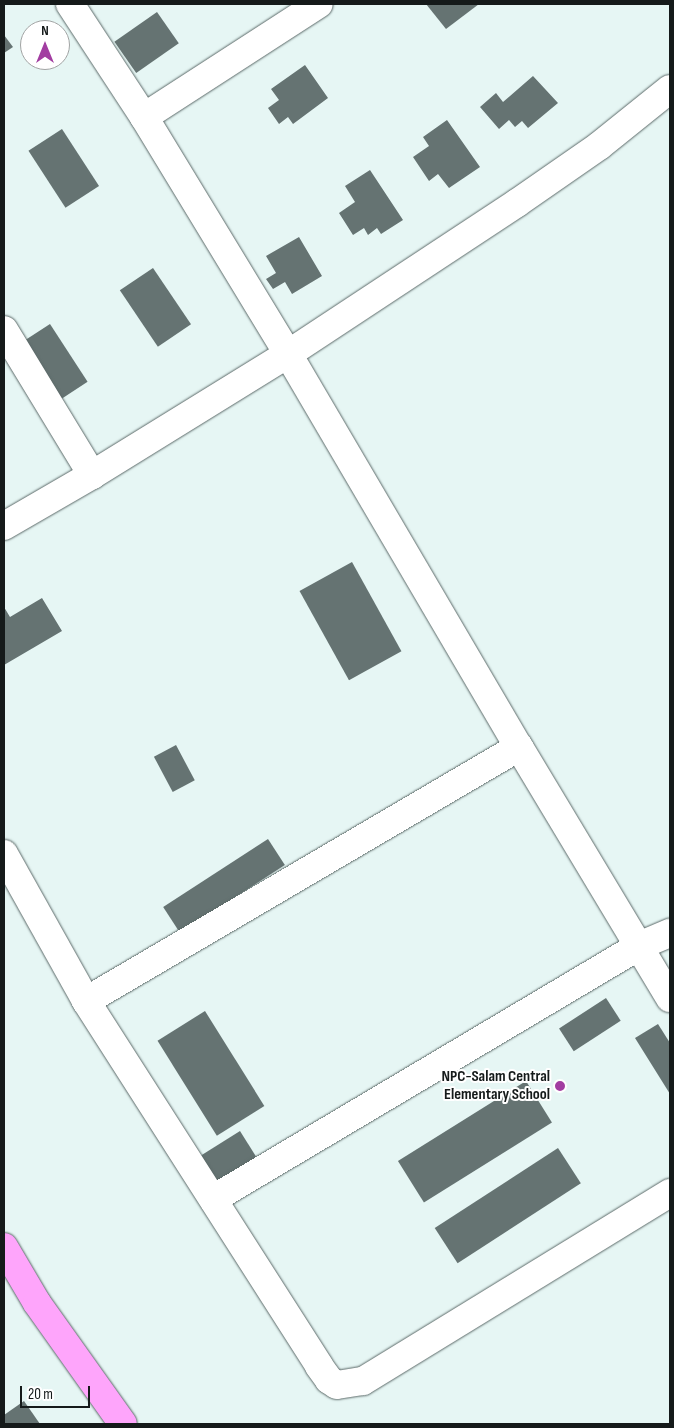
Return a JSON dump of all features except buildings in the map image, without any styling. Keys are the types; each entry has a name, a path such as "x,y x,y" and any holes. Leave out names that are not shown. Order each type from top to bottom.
{"highway":[{"path":"4,1247 37,1303 123,1424"}],"street":[{"path":"70,4 144,117 288,354 519,747 670,998"},
{"path":"144,117 319,4"},
{"path":"4,526 92,475 288,354 517,203 599,146 670,88"},
{"path":"4,330 92,475"},
{"path":"86,1002 519,747"},
{"path":"4,854 86,1002 324,1373 337,1386 346,1386 363,1381 410,1354 670,1194"},
{"path":"213,1199 639,946 670,933"}],"place":[{"name":"NPC-Salam Central Elementary School","path":"560,1086"}]}
